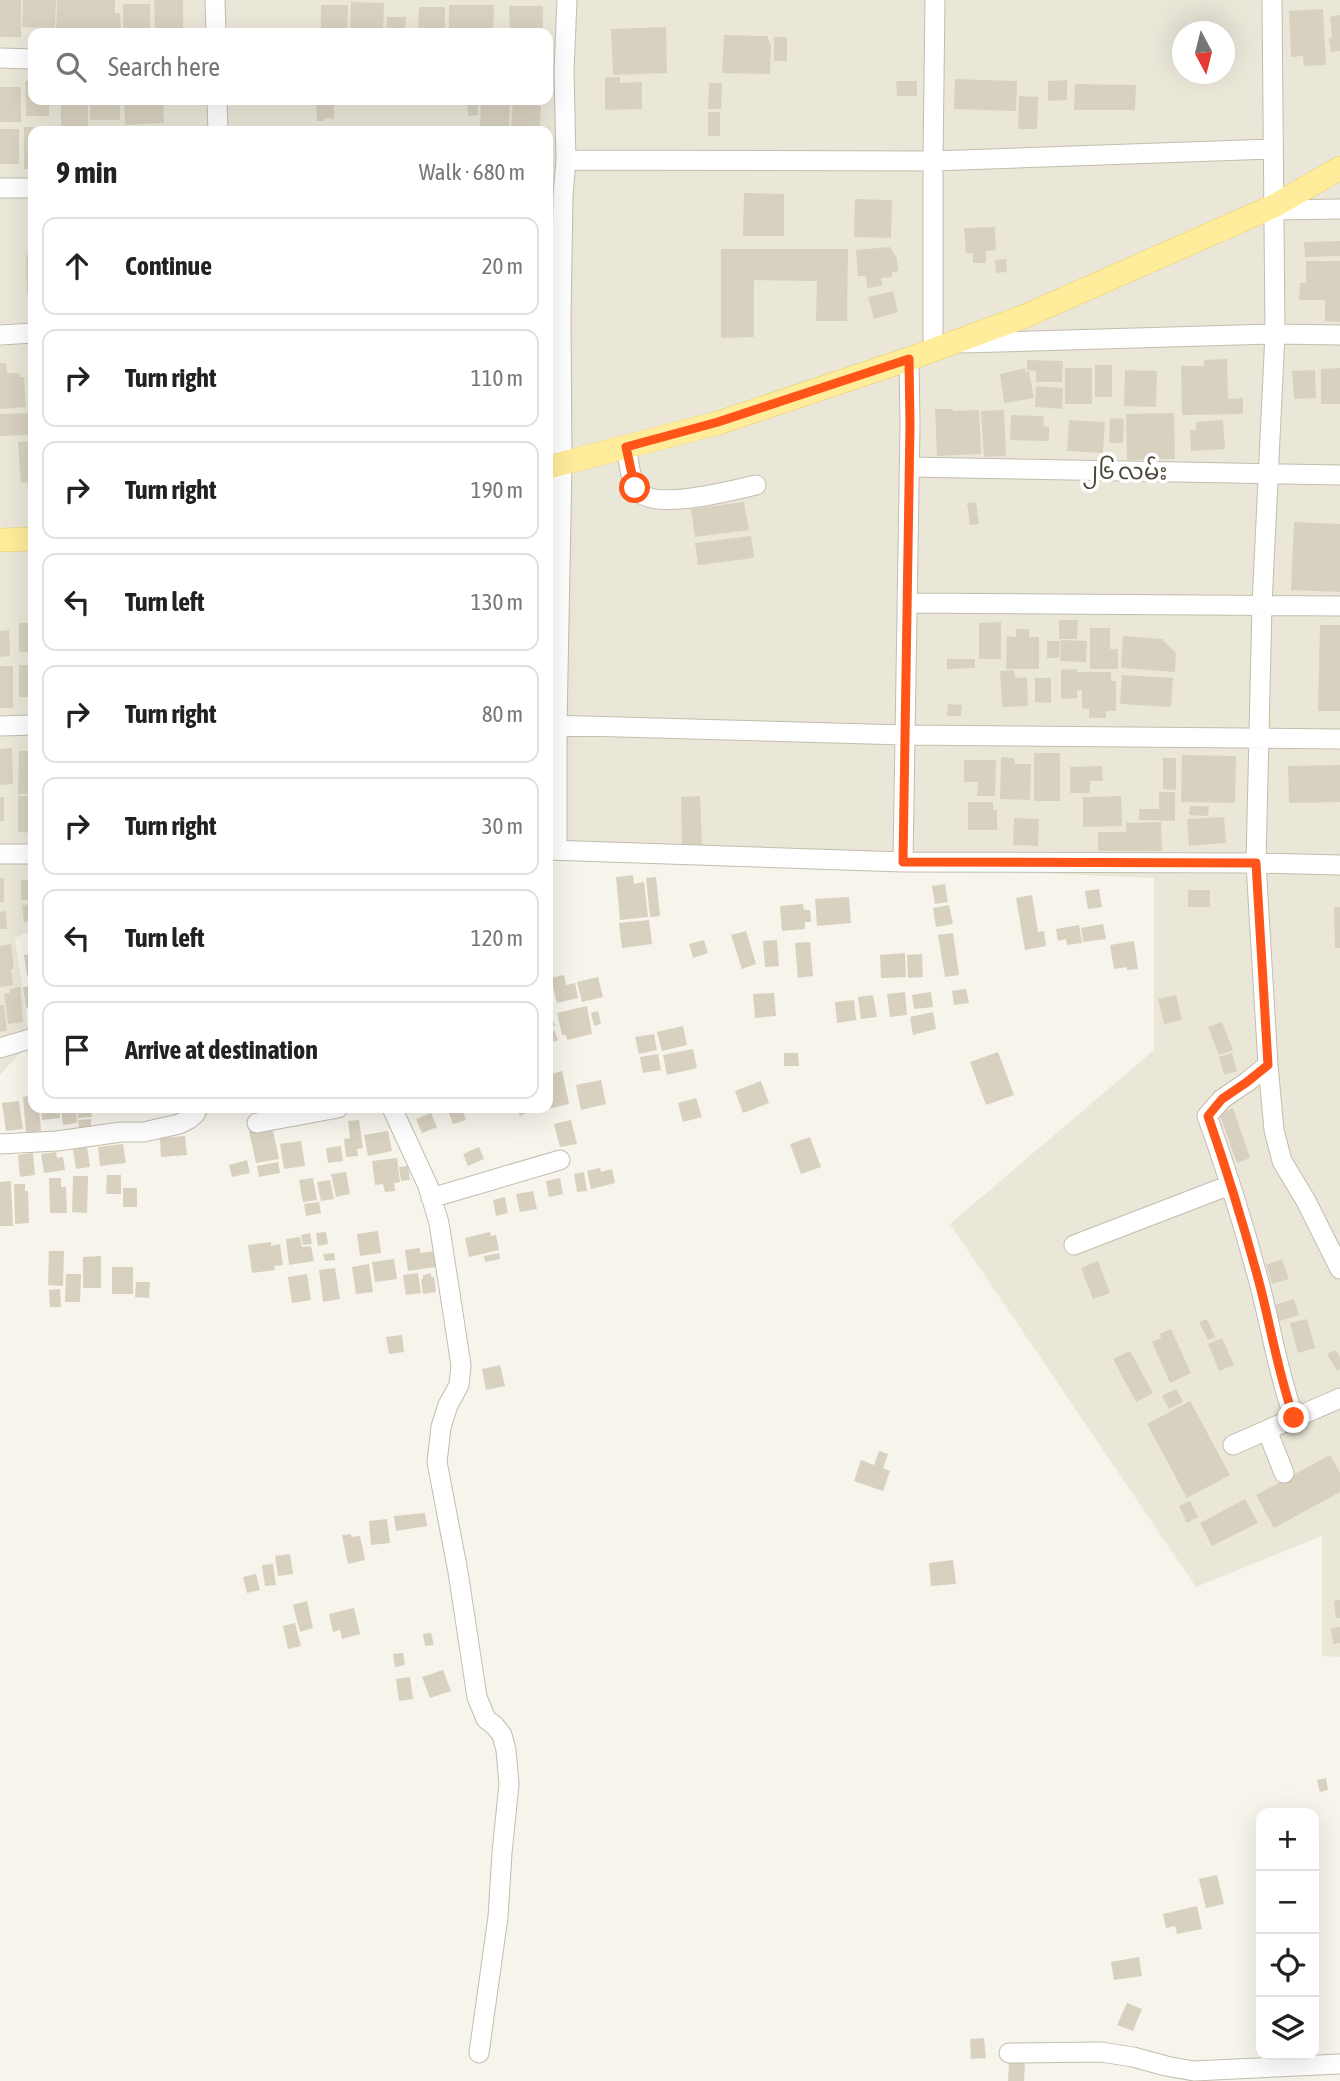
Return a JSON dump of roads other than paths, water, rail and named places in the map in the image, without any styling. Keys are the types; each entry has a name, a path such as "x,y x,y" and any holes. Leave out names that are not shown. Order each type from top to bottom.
{"main road":[{"path":"555,466 718,422 909,359 1023,317 1275,208 1340,168"},
{"path":"0,540 28,539"}],"street":[{"path":"215,0 216,28"},
{"path":"553,600 555,196 566,160 556,70 567,0"},
{"path":"935,0 933,161 942,347 1275,334 1340,335"},
{"path":"1272,0 1275,334 1262,605 1256,863 1274,1130 1282,1161 1340,1269"},
{"path":"0,58 28,59"},
{"path":"217,105 218,126"},
{"path":"566,160 933,161 1272,149"},
{"path":"0,188 28,188"},
{"path":"1275,208 1340,209"},
{"path":"0,335 28,332"},
{"path":"903,862 909,359"},
{"path":"626,447 635,488 647,497 666,499 709,496 756,485"},
{"name":"၂၆ လမ်း","path":"909,467 1340,475"},
{"path":"907,603 1340,606"},
{"path":"0,726 28,725"},
{"path":"553,725 905,735 1340,739"},
{"path":"553,850 903,862 1340,865"},
{"path":"0,854 28,854"},
{"path":"0,1048 28,1040"},
{"path":"1268,1065 1222,1099 1208,1116 1259,1283 1294,1418"},
{"path":"0,1144 144,1132 179,1124 196,1113"},
{"path":"257,1123 311,1113"},
{"path":"394,1113 428,1186 439,1223 461,1365 459,1385 448,1405 441,1427 437,1462 458,1572 477,1697 486,1720 502,1735 506,1750 509,1784 498,1917 479,2053"},
{"path":"431,1198 560,1160"},
{"path":"1074,1245 1230,1185"},
{"path":"1233,1445 1340,1398"},
{"path":"1267,1430 1284,1473"},
{"path":"1009,2053 1101,2052 1194,2071 1340,2064"}]}
